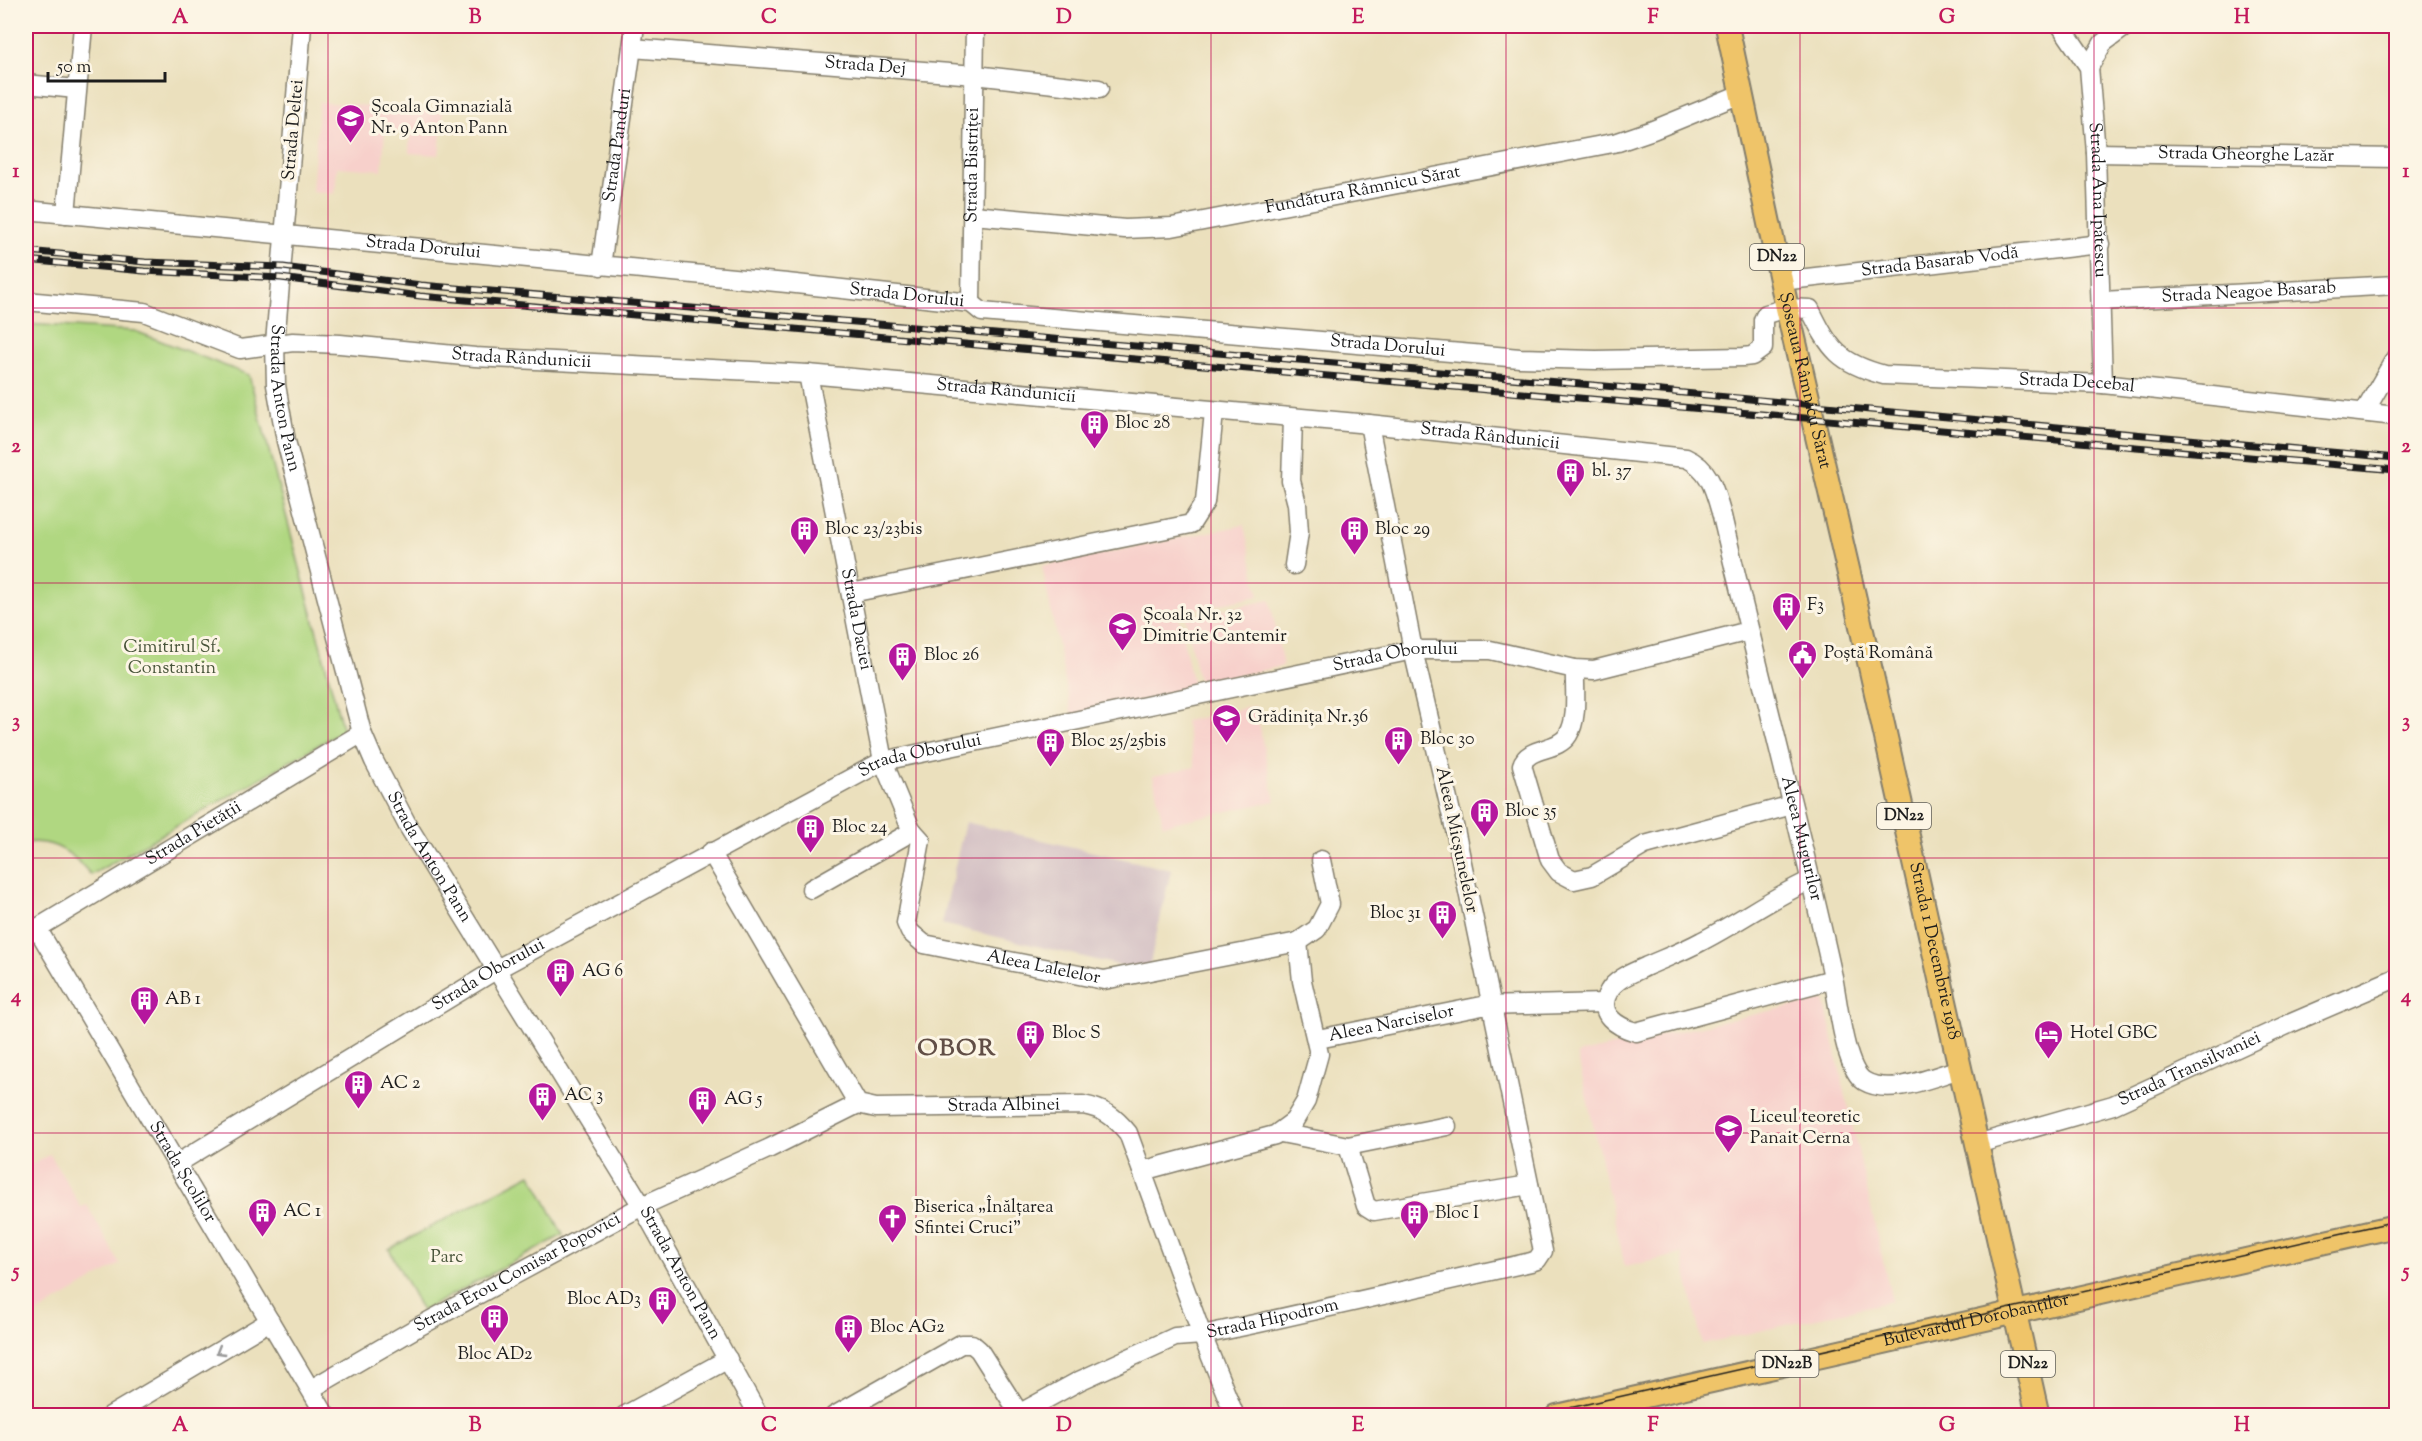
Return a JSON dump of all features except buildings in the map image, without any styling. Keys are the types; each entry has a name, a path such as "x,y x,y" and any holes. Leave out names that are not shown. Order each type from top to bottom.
{"main road":[{"name":"Șoseaua Râmnicu Sărat","path":"1726,26 1743,93 1781,281 1829,488"},
{"name":"Strada 1 Decembrie 1918","path":"1829,488 2017,1312 2038,1416"},
{"name":"Bulevardul Dorobanților","path":"1557,1416 2397,1226"}],"street":[{"path":"66,214 83,26"},
{"name":"Strada Deltei","path":"286,235 302,26"},
{"name":"Strada Panduri","path":"601,266 635,26"},
{"name":"Strada Bistriței","path":"972,303 975,26"},
{"name":"Strada Ana Ipătescu","path":"2061,26 2089,67 2096,153 2103,384"},
{"path":"2089,67 2103,43 2126,26"},
{"name":"Strada Dej","path":"632,48 975,75 1099,89"},
{"path":"26,84 76,89"},
{"name":"Fundătura Râmnicu Sărat","path":"974,215 1125,229 1172,227 1618,142 1743,93"},
{"name":"Strada Gheorghe Lazăr","path":"2096,153 2397,158"},
{"name":"Strada Dorului","path":"26,210 972,303 982,312 1489,356 1596,360 1752,356 1763,348 1763,320 1766,314 1787,308"},
{"name":"Strada Anton Pann","path":"286,235 275,343 276,385 286,441 362,733 408,826 642,1206 759,1416"},
{"name":"Strada Basarab Vodă","path":"1781,281 2100,244"},
{"name":"Strada Neagoe Basarab","path":"2102,301 2397,285"},
{"name":"Strada Rândunicii","path":"26,301 144,312 240,349 275,343 340,344 475,357 808,374 1214,412 1369,424 1686,458 1703,468 1716,495"},
{"name":"Strada Decebal","path":"1787,308 1810,309 1826,342 1838,356 1850,364 1884,375 2103,384 2397,416"},
{"path":"2366,411 2397,357"},
{"name":"Strada Daciei","path":"808,374 883,761"},
{"path":"851,593 1191,524 1205,502 1214,412"},
{"path":"1293,419 1292,482 1297,504 1299,532 1293,565"},
{"name":"Aleea Micșunelelor","path":"1369,424 1413,650 1456,834 1542,1244 1541,1256"},
{"name":"Aleea Mugurilor","path":"1716,495 1811,880 1850,1057 1862,1080 1879,1087 1892,1087 1960,1069"},
{"name":"Strada Oborului","path":"178,1163 497,969 883,761 1413,650 1490,650 1575,669 1594,670 1617,667 1749,631"},
{"path":"1575,669 1573,721 1568,735 1559,744 1530,755 1522,765 1550,860 1559,872 1574,880 1592,876 1645,845 1792,805"},
{"name":"Strada Pietății","path":"31,931 362,733"},
{"name":"Aleea Lalelelor","path":"883,761 913,831 921,840 906,923 910,932 924,944 1104,980 1298,942"},
{"path":"811,889 913,831"},
{"path":"711,852 858,1104"},
{"path":"1318,1040 1302,981 1298,942 1317,929 1330,904 1321,860"},
{"path":"1811,880 1783,893 1701,942 1624,977 1609,990 1605,1004 1609,1019 1620,1028 1636,1032 1833,979"},
{"name":"Strada Școlilor","path":"31,931 178,1163 326,1416"},
{"name":"Strada Transilvaniei","path":"1977,1144 2113,1105 2289,1024 2397,978"},
{"name":"Aleea Narciselor","path":"1281,1133 1294,1121 1306,1101 1319,1054 1318,1040 1491,1005 1605,1004"},
{"name":"Strada Albinei","path":"858,1104 876,1108 1083,1105 1104,1109 1128,1133 1202,1335 1235,1416"},
{"name":"Strada Erou Comisar Popovici","path":"311,1389 418,1327 642,1206 770,1148 858,1104"},
{"path":"1142,1171 1281,1133 1348,1146 1447,1126"},
{"path":"1348,1146 1366,1206 1374,1211 1529,1185"},
{"name":"Strada Hipodrom","path":"1017,1414 1079,1381 1175,1337 1202,1335 1531,1262 1541,1256"},
{"path":"110,1416 270,1321"},
{"path":"834,1416 961,1344 972,1344 979,1350 1017,1414"},
{"path":"624,1416 728,1359"}],"shaded area":[{"name":"Școala Gimnazială Nr. 9 Anton Pann","path":"319,102 443,112 439,155 409,153 410,133 385,131 382,170 337,167 335,194 312,192"},
{"name":"Școala Nr. 32 Dimitrie Cantemir","path":"1244,525 1259,596 1178,613 1194,691 1072,716 1042,566"},
{"path":"1270,600 1283,666 1199,684 1185,617"},
{"name":"Grădinița Nr.36","path":"1255,706 1275,801 1163,825 1153,776 1195,767 1185,721"},
{"path":"965,822 1171,870 1148,972 942,924"},
{"name":"Liceul teoretic Panait Cerna","path":"1824,999 1892,1301 1702,1344 1682,1254 1625,1267 1577,1054"},
{"path":"50,1154 81,1207 87,1205 120,1264 26,1320 26,1168"}],"green space":[{"name":"Cimitirul Sf. Constantin","path":"26,324 135,331 249,375 343,731 91,875 63,850 46,843 26,843"},
{"name":"Parc","path":"531,1174 563,1235 422,1311 389,1249"}],"tram line":[{"path":"1534,1416 2396,1221"}],"railway":[{"path":"27,251 145,262 283,267 421,285 1651,390 2396,458"},
{"path":"26,260 144,271 281,278 420,296 2396,470"}],"place":[{"name":"Școala Gimnazială Nr. 9 Anton Pann","path":"350,144"},
{"name":"Bloc 28","path":"1094,450"},
{"name":"bl. 37","path":"1571,498"},
{"name":"Bloc 23/23bis","path":"804,556"},
{"name":"Bloc 29","path":"1354,556"},
{"name":"F3","path":"1786,632"},
{"name":"Școala Nr. 32 Dimitrie Cantemir","path":"1122,652"},
{"name":"Poștă Română","path":"1803,680"},
{"name":"Bloc 26","path":"903,682"},
{"name":"Grădinița Nr.36","path":"1227,744"},
{"name":"Bloc 30","path":"1399,766"},
{"name":"Bloc 25/25bis","path":"1050,768"},
{"name":"Bloc 35","path":"1484,838"},
{"name":"Bloc 24","path":"811,854"},
{"name":"Bloc 31","path":"1442,940"},
{"name":"AG 6","path":"561,998"},
{"name":"AB 1","path":"144,1026"},
{"name":"Bloc S","path":"1031,1060"},
{"name":"Hotel GBC","path":"2049,1060"},
{"name":"AC 2","path":"359,1110"},
{"name":"AC 3","path":"543,1122"},
{"name":"AG 5","path":"703,1126"},
{"name":"Liceul teoretic Panait Cerna","path":"1729,1154"},
{"name":"AC 1","path":"262,1238"},
{"name":"Bloc I","path":"1414,1240"},
{"name":"Biserica „Înălțarea Sfintei Cruci\"","path":"893,1244"},
{"name":"Bloc AD3","path":"662,1326"},
{"name":"Bloc AD2","path":"495,1344"},
{"name":"Bloc AG2","path":"849,1354"}],"district":[{"name":"OBOR","path":"957,1049"}]}
